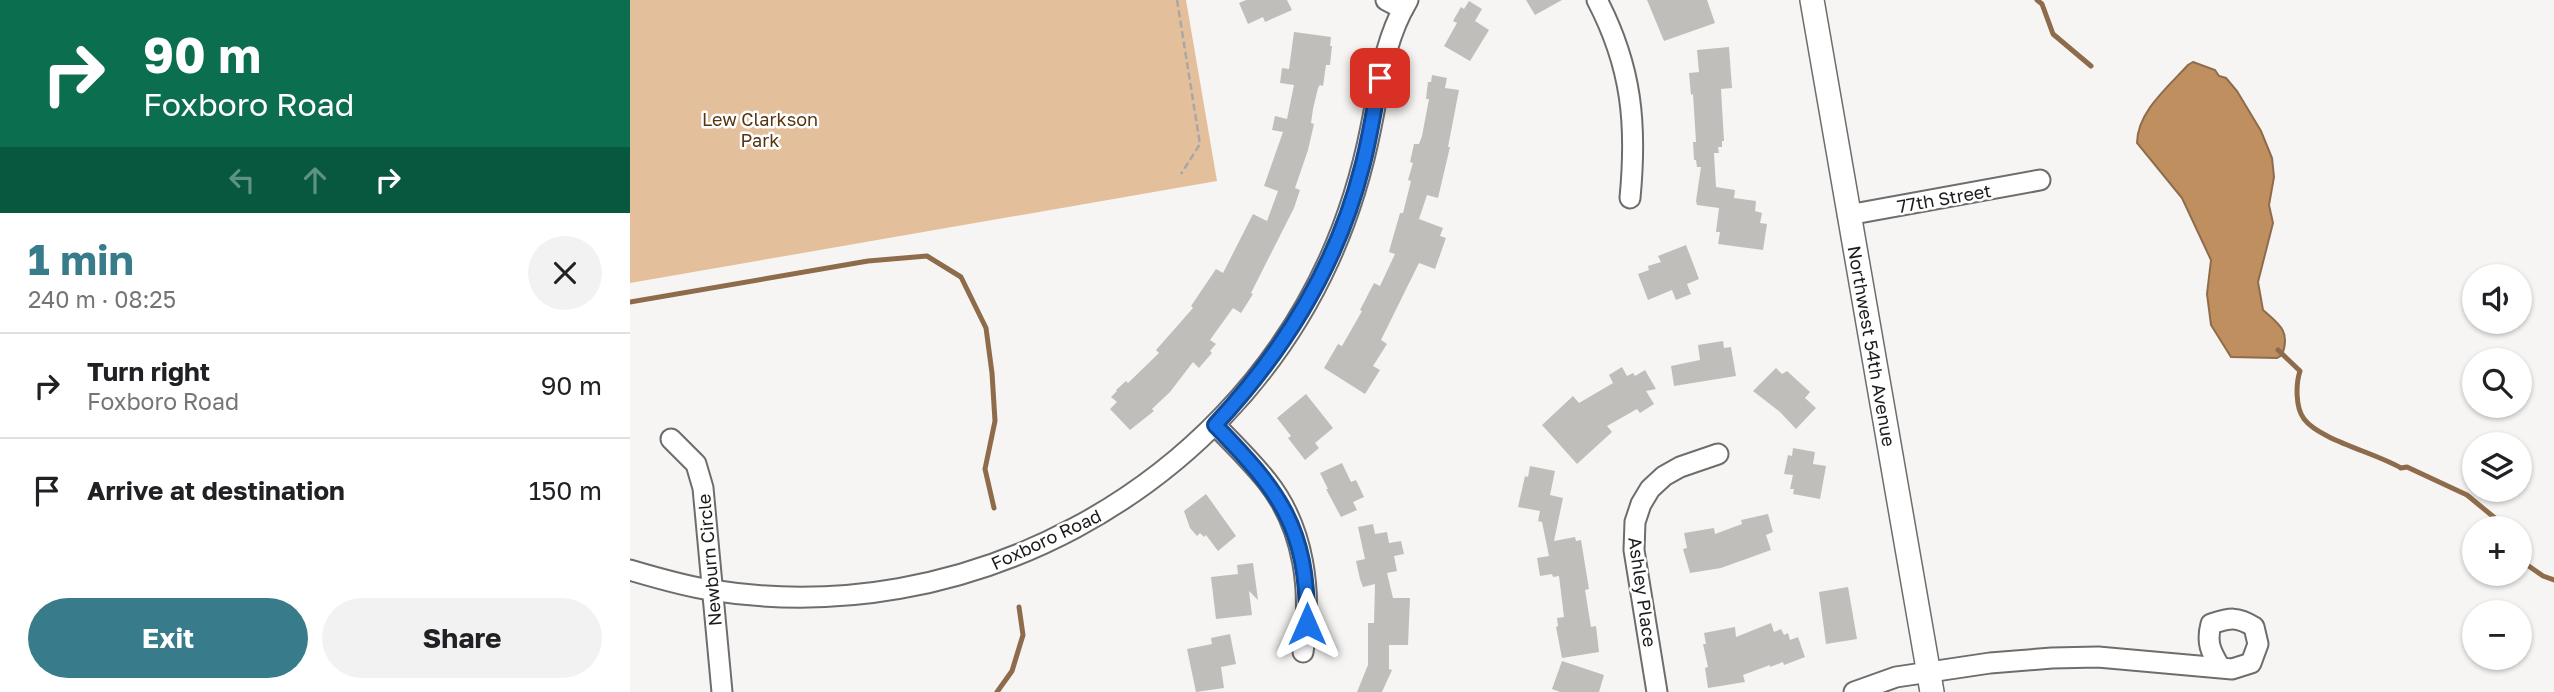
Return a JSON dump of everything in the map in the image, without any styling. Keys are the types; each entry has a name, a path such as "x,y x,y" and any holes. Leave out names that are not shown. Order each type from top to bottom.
{"street":[{"path":"1597,0 1617,43 1631,102 1634,150 1630,198"},
{"name":"Northwest 54th Avenue","path":"1812,0 1930,682"},
{"name":"Foxboro Road","path":"630,570 711,590 763,596 814,597 880,592 934,582 984,568 1064,535 1120,503 1162,473 1215,425 1249,388 1308,302 1347,217 1362,169 1382,63 1399,3"},
{"name":"77th Street","path":"1849,215 2040,180"},
{"path":"1215,425 1269,483 1296,535 1304,563 1308,593 1303,652"},
{"name":"Newburn Circle","path":"671,439 696,464 703,488 722,692"},
{"name":"Ashley Place","path":"1657,692 1634,550 1635,522 1650,489 1664,476 1680,467 1718,454"},
{"path":"1854,692 1896,677 1930,682 2052,657 2098,657 2220,667"}],"path":[{"path":"1177,0 1200,144 1181,174"}],"green space":[{"name":"Lew Clarkson Park","path":"630,0 1186,0 1217,181 630,283"}],"shaded area":[{"path":"2193,62 2215,70 2237,91 2261,131 2272,158 2274,177 2269,205 2273,223 2258,282 2263,310 2284,334 2282,355 2277,358 2231,357 2211,325 2207,294 2211,260 2182,198 2137,143 2138,132 2148,110"}],"building":[{"path":"1246,0 1287,0 1292,10 1265,22 1263,17 1248,24 1239,3"},
{"path":"1526,0 1562,0 1535,15"},
{"path":"1647,0 1707,0 1715,23 1664,41"},
{"path":"1469,1 1482,9 1475,21 1489,30 1470,61 1444,46 1457,23 1453,21 1461,7 1464,9"},
{"path":"1294,32 1331,37 1332,46 1330,65 1326,65 1323,86 1318,88 1313,109 1311,123 1314,124 1295,188 1300,190 1294,208 1251,293 1253,294 1241,313 1233,308 1210,340 1216,344 1210,351 1212,353 1199,368 1193,362 1170,392 1152,409 1154,411 1130,430 1110,409 1117,402 1111,397 1159,353 1156,350 1193,308 1191,306 1216,269 1223,273 1253,214 1267,221 1278,191 1264,186 1283,132 1272,130 1275,116 1287,119 1294,85 1280,83 1282,68 1289,69"},
{"path":"1729,47 1732,88 1721,89 1724,141 1722,147 1718,147 1719,153 1714,153 1716,187 1735,190 1734,198 1756,201 1755,211 1762,213 1760,223 1767,224 1763,250 1718,244 1720,232 1716,232 1719,208 1697,205 1696,201 1701,167 1697,167 1694,160 1693,142 1696,142 1689,73 1699,72 1697,50"},
{"path":"1432,75 1447,78 1445,88 1459,90 1438,198 1427,195 1419,219 1443,228 1440,236 1446,238 1435,269 1419,263 1381,340 1387,344 1373,366 1380,370 1365,394 1324,368 1338,344 1342,346 1374,283 1380,286 1395,254 1389,252 1411,181 1408,180 1413,163 1410,162 1414,144 1419,144 1422,136 1429,99 1426,99 1428,82 1431,82"},
{"path":"1686,245 1699,279 1687,284 1691,294 1676,300 1672,290 1648,300 1638,274 1649,270 1648,266 1661,262 1658,256"},
{"path":"1723,341 1724,348 1731,347 1736,376 1674,386 1671,366 1700,360 1698,345"},
{"path":"1622,367 1627,376 1633,373 1635,376 1645,370 1656,389 1646,391 1654,404 1640,413 1637,409 1607,426 1612,432 1577,464 1542,425 1573,396 1579,403 1613,383 1609,375"},
{"path":"1776,368 1782,374 1787,371 1810,392 1805,398 1816,408 1796,429 1780,412 1753,391"},
{"path":"1306,394 1333,428 1315,443 1319,448 1305,460 1277,418"},
{"path":"1793,448 1815,452 1813,464 1826,466 1820,499 1793,494 1794,489 1790,489 1793,475 1784,474 1788,455 1792,456"},
{"path":"1342,463 1351,482 1356,480 1364,497 1353,502 1357,510 1341,517 1320,473"},
{"path":"1530,466 1555,471 1550,495 1563,498 1554,541 1575,537 1576,541 1581,540 1589,589 1585,590 1591,627 1596,626 1599,652 1562,658 1556,627 1557,618 1564,617 1559,576 1540,576 1537,558 1549,556 1542,522 1538,521 1540,511 1518,507"},
{"path":"1206,494 1236,536 1218,551 1206,535 1204,537 1200,533 1197,536 1190,528 1184,511"},
{"path":"1768,514 1773,532 1766,535 1771,550 1721,568 1690,573 1683,549 1687,548 1684,533 1714,528 1715,534 1742,524 1741,520"},
{"path":"1373,524 1375,534 1387,532 1389,543 1401,541 1404,554 1394,556 1397,571 1387,573 1393,598 1410,598 1408,645 1389,645 1389,669 1392,670 1382,692 1357,692 1368,665 1368,623 1374,623 1375,584 1363,587 1360,579 1356,561 1365,559 1358,527"},
{"path":"1253,563 1258,600 1249,591 1252,615 1216,619 1211,577 1238,574 1237,565"},
{"path":"1848,587 1857,639 1826,644 1819,592"},
{"path":"1771,623 1774,632 1781,629 1784,635 1788,633 1790,640 1798,637 1805,657 1743,675 1745,682 1708,688 1704,633 1735,627 1736,637"},
{"path":"1230,634 1236,664 1221,667 1224,688 1196,692 1187,649 1212,644 1211,638"},
{"path":"1562,661 1604,675 1599,692 1560,692 1552,689"}],"waterway":[{"path":"2037,0 2042,4 2053,34 2091,66"},
{"path":"630,302 868,261 927,256 961,277 986,328 995,421 985,469 994,508"},
{"path":"2278,350 2300,371 2297,388 2299,408 2312,427 2335,440 2401,468 2407,467 2467,495 2492,516"},
{"path":"2532,568 2554,580"},
{"path":"997,692 1012,671 1023,635 1019,607"}],"route":[{"path":"1307,624 1308,593 1304,563 1284,508 1269,483 1215,425 1249,388 1281,345 1308,302 1329,260 1347,217 1362,169 1380,78"}]}
